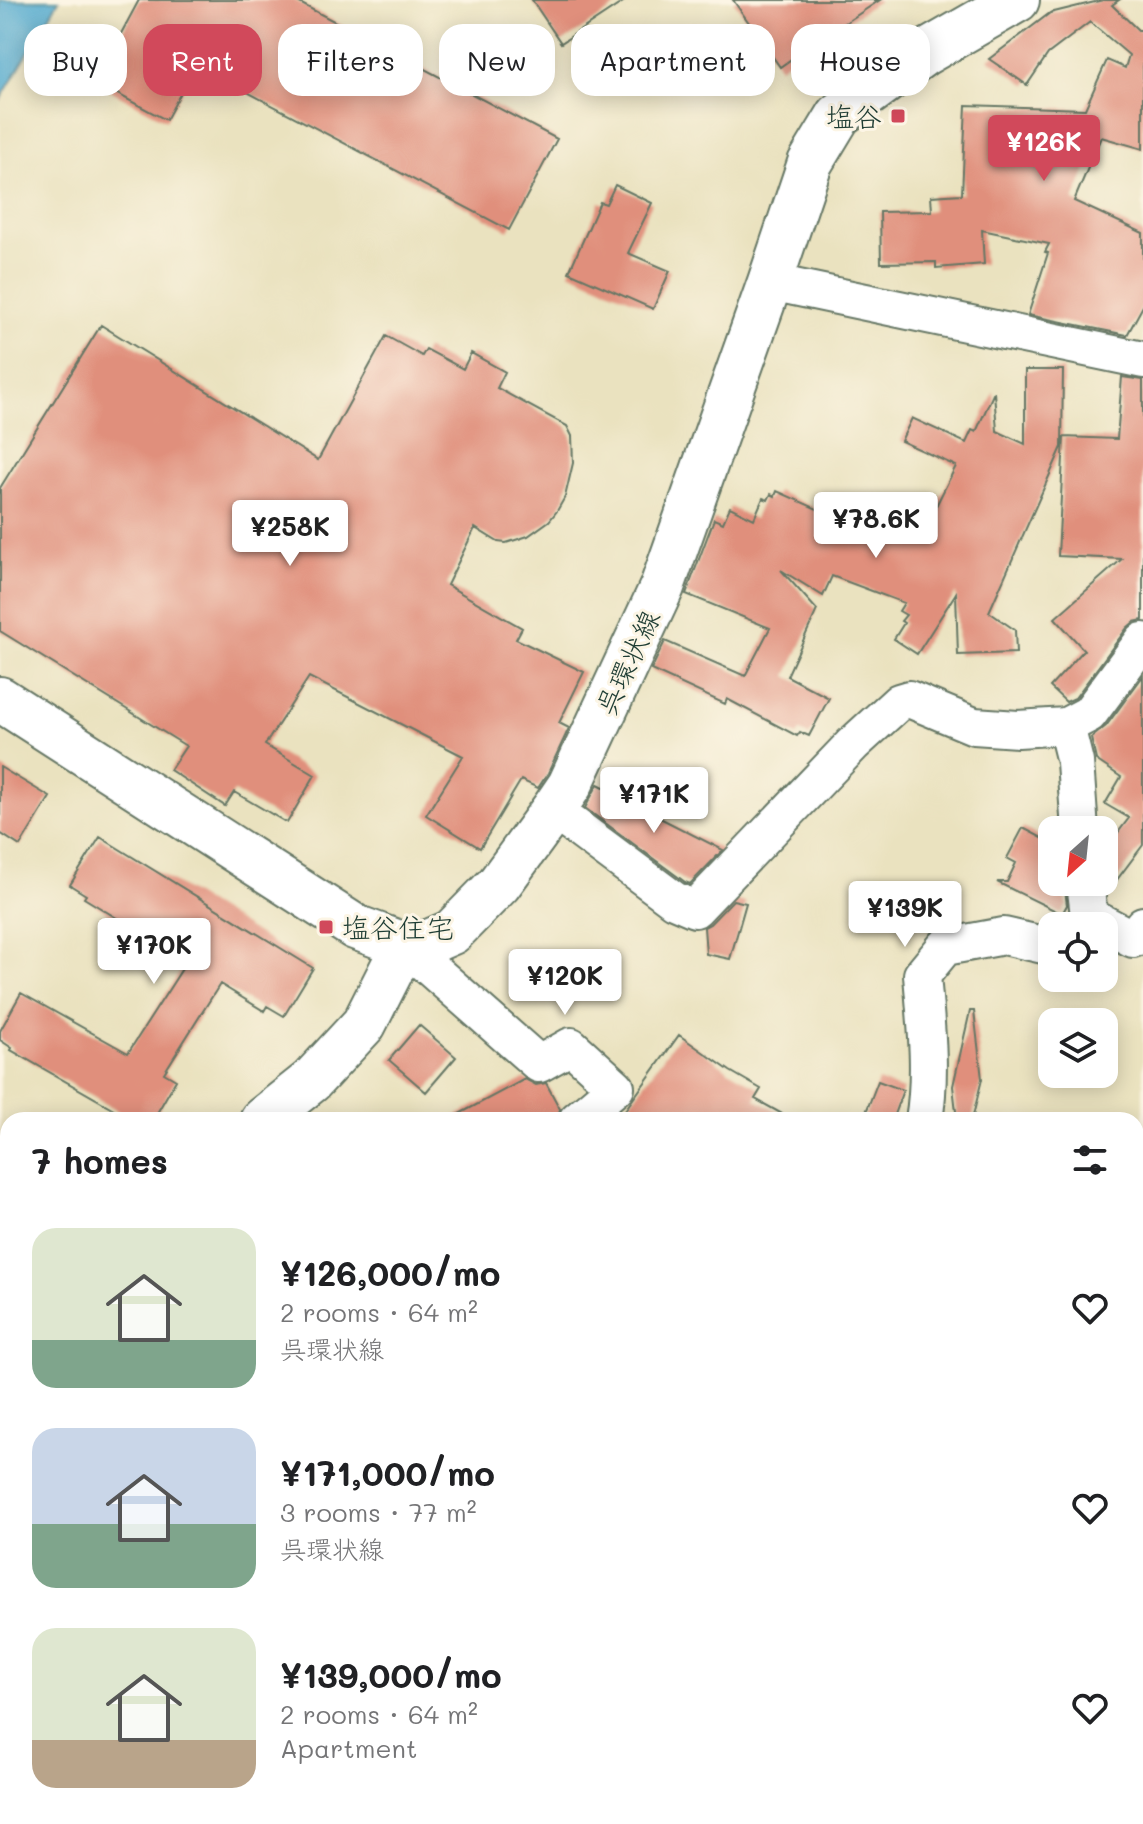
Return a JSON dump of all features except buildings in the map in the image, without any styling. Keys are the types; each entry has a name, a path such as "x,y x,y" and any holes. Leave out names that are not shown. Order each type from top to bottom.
{"main road":[{"name":"呉環状線","path":"404,945 429,942 452,932 499,884 570,785 662,587 810,163 839,115 923,54 1017,0"},
{"path":"0,699 355,927 404,945 364,1024 311,1081 272,1112"}],"street":[{"path":"770,282 1143,360"},
{"path":"553,810 674,900 695,909 853,744 899,702 909,699 974,726 1018,729 1066,726 1089,714 1143,641"},
{"path":"1066,726 1075,762 1079,816"},
{"path":"1087,896 1089,916 1127,940"},
{"path":"925,1112 927,1038 922,975 945,947 1004,936 1038,944"},
{"path":"404,945 539,1064 571,1046 616,1087 586,1112"}],"water":[{"path":"0,0 59,0 45,24 24,24 24,59 0,100"}],"place":[{"name":"塩谷","path":"898,116"},
{"name":"塩谷住宅","path":"326,927"}]}
